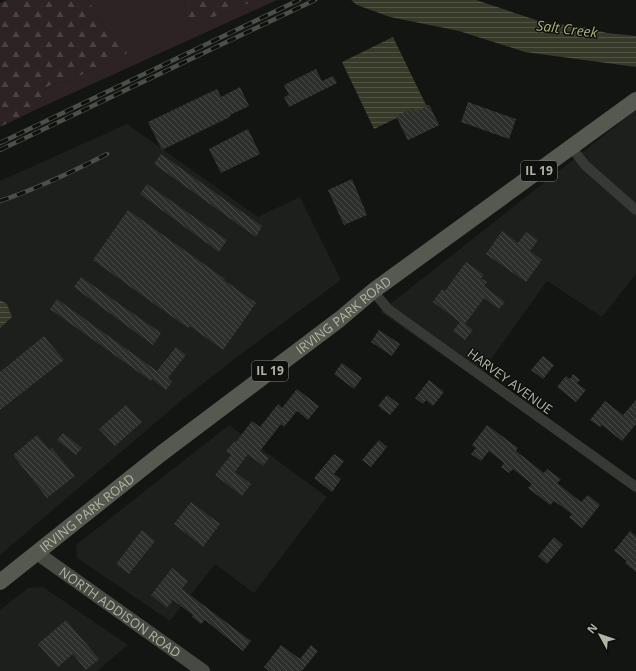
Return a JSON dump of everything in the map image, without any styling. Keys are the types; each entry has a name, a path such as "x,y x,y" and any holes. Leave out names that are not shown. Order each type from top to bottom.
{"main road":[{"name":"IRVING PARK ROAD","path":"0,582 174,443 340,318 373,291 572,148 636,100"}],"street":[{"path":"572,148 583,163 636,210"},
{"name":"HARVEY AVENUE","path":"373,291 388,309 636,487"},
{"name":"NORTH ADDISON ROAD","path":"37,552 203,671"}],"shaded area":[{"path":"636,110 636,274 602,317 547,281 477,379 380,312"},
{"path":"127,124 258,217 300,197 341,280 182,400 0,555 0,181"},
{"path":"229,425 327,497 254,593 215,564 170,621 77,558 76,545"},
{"path":"43,587 128,645 97,671 0,671 0,610 28,588"}],"green space":[{"path":"7,0 89,0 95,13 114,40 134,50 68,81 48,86 33,111 0,127 0,3"},
{"path":"89,0 184,0 186,19 198,23 257,0 277,0 33,111 48,86 68,81 133,50 114,40 95,13"},
{"path":"184,0 257,0 198,23 186,19"}],"water":[{"name":"Salt Creek","path":"351,0 476,0 542,22 583,27 607,33 636,36 636,67 525,52 459,31 390,17 357,5"},
{"path":"393,37 426,105 429,105 439,125 408,140 397,118 374,129 342,62"},
{"path":"0,300 7,304 12,317 0,328"}],"building":[{"path":"316,69 322,81 333,76 337,83 289,107 284,97 289,95 284,85"},
{"path":"240,87 249,106 230,115 230,117 162,150 148,122 217,89 221,97"},
{"path":"468,102 516,119 509,139 461,122"},
{"path":"429,105 439,125 408,140 396,116 413,108 415,112"},
{"path":"248,129 260,154 221,173 209,149"},
{"path":"161,154 262,226 256,237 154,164"},
{"path":"352,179 367,215 344,225 328,190"},
{"path":"147,184 227,240 219,252 140,194"},
{"path":"128,210 256,303 223,350 190,326 188,328 93,260"},
{"path":"502,231 518,243 526,232 538,240 530,251 542,260 526,282 486,254"},
{"path":"466,262 484,275 481,278 487,282 484,286 505,302 499,309 484,298 465,324 473,330 465,340 453,331 460,322 433,302 442,289 445,291"},
{"path":"81,277 161,333 153,345 74,287"},
{"path":"57,299 157,371 176,347 186,355 168,378 172,382 166,390 152,379 151,381 50,309"},
{"path":"379,330 400,344 392,356 371,342"},
{"path":"44,336 64,360 0,410 0,372"},
{"path":"543,356 554,365 543,379 531,370"},
{"path":"342,363 362,378 354,389 334,374"},
{"path":"573,374 580,380 577,383 586,390 576,402 557,387 566,376 570,379"},
{"path":"429,380 444,392 433,406 426,400 423,404 415,398"},
{"path":"297,389 319,406 308,420 297,411 284,427 281,424 260,451 269,458 263,466 248,454 235,472 251,484 242,496 215,475 231,455 226,451 235,441 236,442 252,421 260,427 278,404 282,408"},
{"path":"387,395 399,404 390,415 378,406"},
{"path":"636,400 636,424 622,441 602,425 600,427 590,420 605,401 623,415"},
{"path":"126,405 142,422 115,446 99,429"},
{"path":"487,425 518,448 516,451 544,473 547,469 561,479 557,483 581,502 588,495 600,505 582,528 569,517 572,514 554,501 550,505 528,488 532,484 513,469 509,473 501,467 504,463 489,451 481,461 471,454 476,448 472,445"},
{"path":"63,433 82,448 76,455 57,440"},
{"path":"37,435 50,450 52,448 75,476 47,498 13,455"},
{"path":"379,440 387,447 371,467 362,460"},
{"path":"334,454 344,461 334,474 341,479 332,492 314,478"},
{"path":"191,502 220,524 203,547 174,524"},
{"path":"142,530 155,541 129,574 116,564"},
{"path":"630,531 636,536 636,572 625,563 627,561 614,551"},
{"path":"554,537 563,545 547,564 538,556"},
{"path":"172,568 188,581 182,589 251,641 243,651 205,620 201,624 192,617 193,615 173,600 167,608 151,595"},
{"path":"66,620 99,659 86,670 73,654 58,667 38,644"},
{"path":"281,645 300,659 311,645 318,651 302,671 269,671 264,667"}],"railway":[{"path":"0,143 299,0"},
{"path":"0,150 315,0"},
{"path":"0,201 54,180 107,154"}]}
